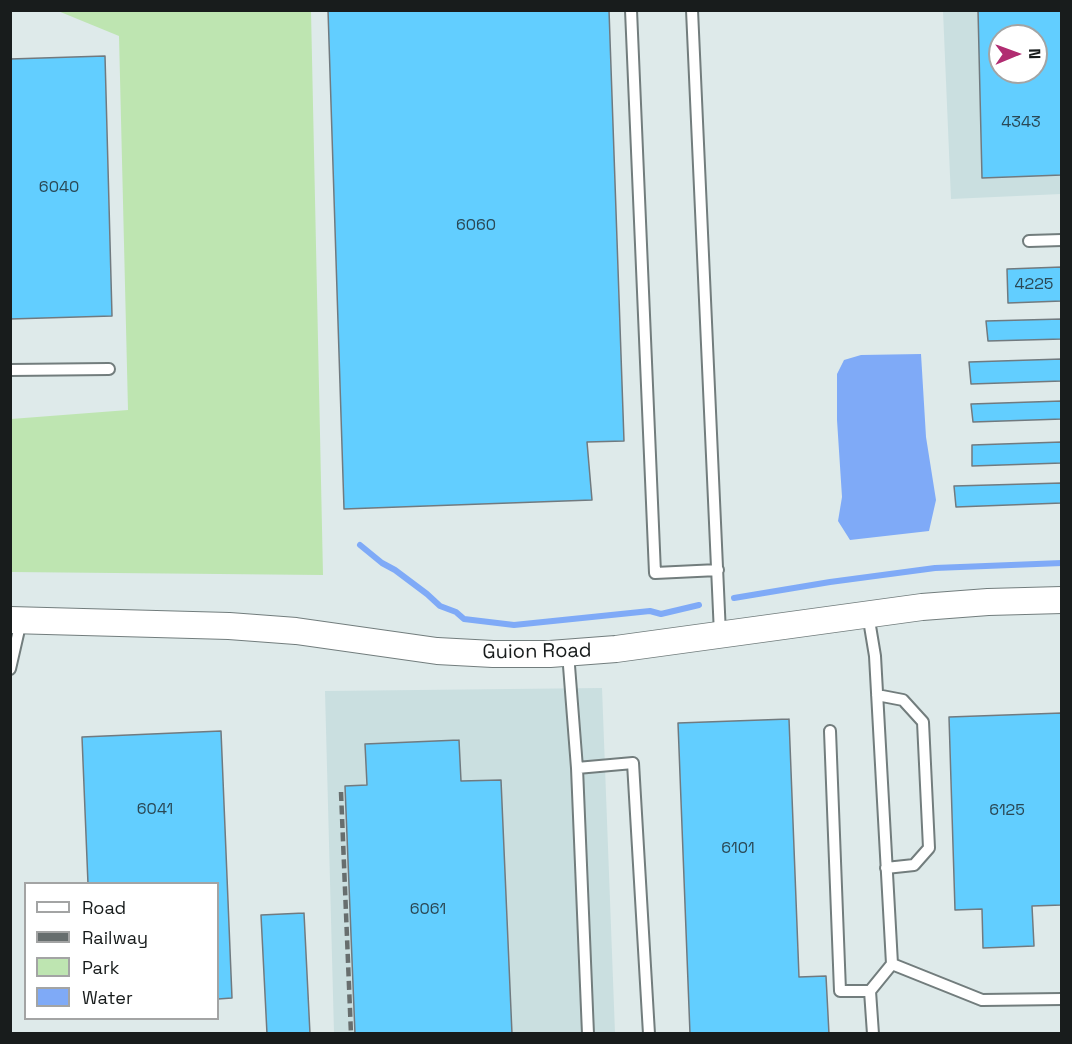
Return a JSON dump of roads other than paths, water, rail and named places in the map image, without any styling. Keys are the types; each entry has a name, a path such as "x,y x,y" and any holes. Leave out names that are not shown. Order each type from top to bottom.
{"street":[{"name":"Guion Road","path":"16,620 229,626 296,631 380,644 455,652 523,655 616,649 941,606 1062,600"}],"lane":[{"path":"631,10 655,573 718,570"},
{"path":"692,10 720,634"},
{"path":"1029,241 1062,240"},
{"path":"10,370 109,369"},
{"path":"868,614 875,656 892,964 870,991 873,1034"},
{"path":"10,669 16,620"},
{"path":"568,653 576,768 588,1034"},
{"path":"877,695 903,700 923,722 929,848 914,865 885,868"},
{"path":"830,731 840,991 870,991"},
{"path":"576,768 633,763 649,1034"},
{"path":"892,964 982,1000 1062,999"}],"water":[{"path":"921,354 926,437 936,500 929,531 850,540 838,521 842,497 837,420 837,374 844,360 861,355"}],"waterway":[{"path":"360,545 440,606 456,612 464,619 514,625 650,611 661,614 699,605"},
{"path":"734,598 935,568 1062,563"}],"railway":[{"path":"341,792 351,1034"}]}
